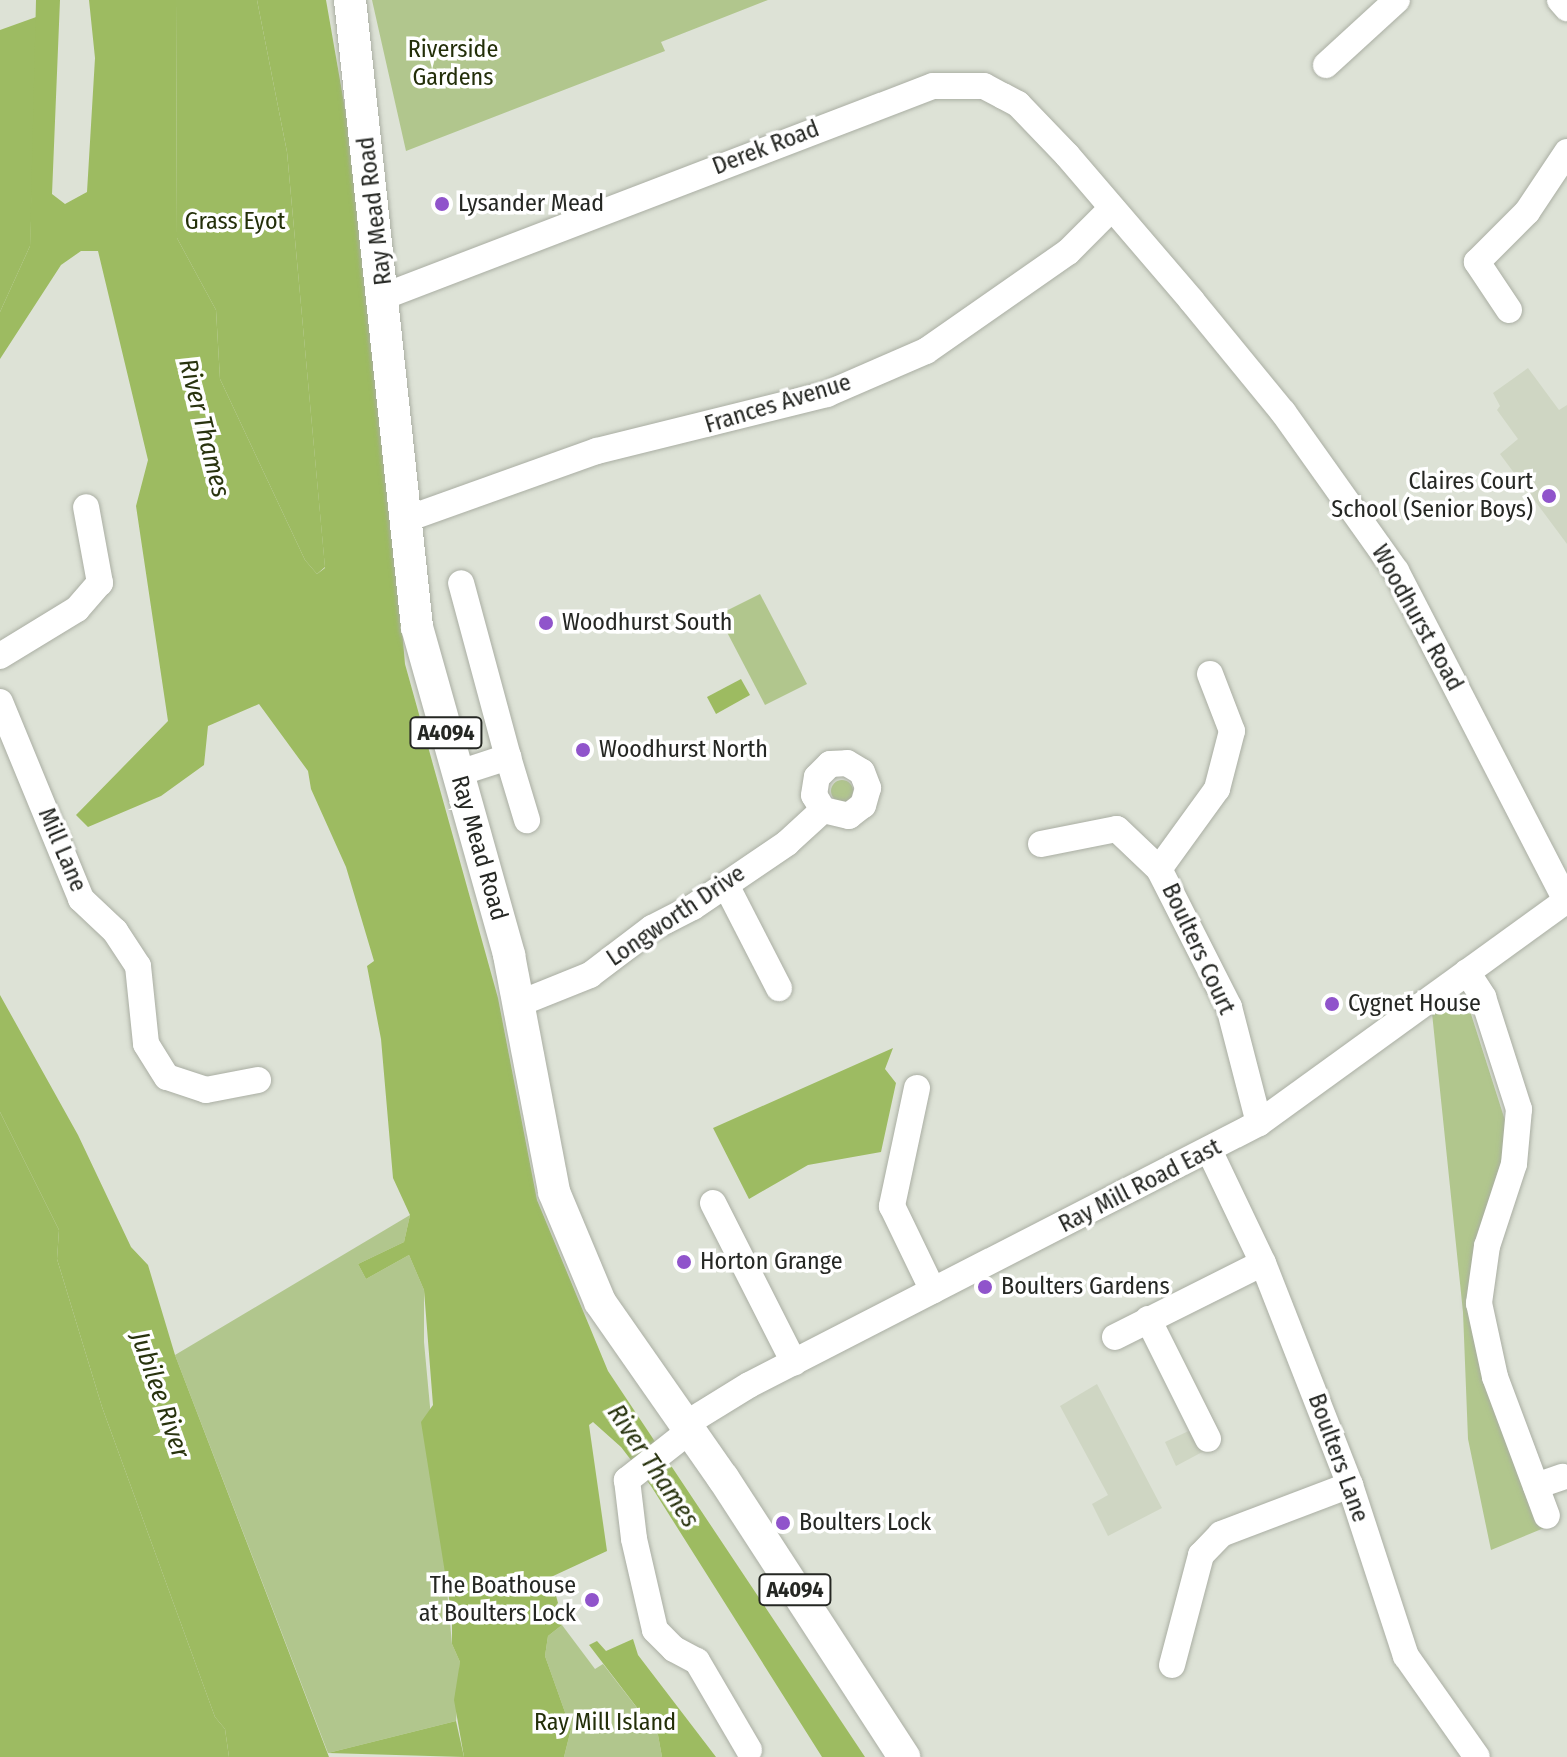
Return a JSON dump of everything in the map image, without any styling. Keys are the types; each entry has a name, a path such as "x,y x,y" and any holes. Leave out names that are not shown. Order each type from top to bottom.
{"main road":[{"name":"Ray Mead Road","path":"350,0 385,296 404,520 423,656 459,773 518,1004 540,1129 565,1224 600,1302 683,1433"},
{"name":"A4094","path":"683,1433 904,1757"}],"street":[{"path":"1326,65 1397,0"},
{"path":"1560,0 1567,8"},
{"name":"Derek Road","path":"385,296 933,86 984,86 1018,104 1112,208"},
{"path":"1509,310 1477,262 1527,212 1567,152"},
{"name":"Frances Avenue","path":"404,520 597,451 827,394 926,351 1068,252 1112,208"},
{"name":"Woodhurst Road","path":"1112,208 1283,412 1396,571 1566,900"},
{"path":"0,656 77,609 100,583 86,507"},
{"path":"461,583 527,820"},
{"name":"Boulters Court","path":"1159,869 1217,789 1221,775 1232,731 1210,674"},
{"name":"Mill Lane","path":"0,702 81,899 115,931 138,966 146,1044 167,1077 206,1090 258,1080"},
{"path":"459,773 508,757"},
{"name":"Longworth Drive","path":"518,1004 590,975 652,928 726,885 823,810"},
{"name":"Boulters Court","path":"1041,844 1117,829 1159,869 1229,1007 1259,1123"},
{"path":"726,885 779,988"},
{"name":"Ray Mill Road East","path":"749,1750 697,1661 674,1649 655,1630 626,1488 632,1473 683,1433 794,1363 1210,1152 1259,1123 1566,900"},
{"path":"1467,972 1483,997 1519,1109 1514,1164 1487,1246 1479,1303 1495,1377 1547,1516"},
{"path":"917,1088 892,1206 933,1291"},
{"name":"Boulters Lane","path":"1210,1152 1263,1263 1350,1485 1406,1656 1477,1757"},
{"path":"713,1203 794,1363"},
{"path":"1115,1337 1263,1263"},
{"path":"1148,1319 1208,1439"},
{"path":"1536,1486 1562,1477"},
{"path":"1172,1665 1201,1555 1221,1534 1350,1485"}],"shaded area":[{"name":"Claires Court School (Senior Boys)","path":"1528,368 1559,410 1567,405 1567,544 1500,454 1518,439 1497,410 1500,406 1493,393"},
{"path":"1097,1384 1162,1508 1108,1536 1092,1504 1108,1495 1060,1406"},
{"path":"1193,1429 1206,1450 1176,1466 1165,1442"}],"green space":[{"name":"Grass Eyot","path":"176,0 257,0 287,152 325,567 317,574 305,560 220,379 216,310 177,238"},
{"name":"Riverside Gardens","path":"372,0 768,0 661,42 665,51 406,151"},
{"path":"39,16 30,246 0,312 0,30"},
{"path":"760,594 807,684 765,705 718,615"},
{"path":"842,780 850,783 853,791 850,799 842,802 834,799 831,791 834,783"},
{"path":"1449,1008 1471,1014 1510,1136 1475,1245 1544,1528 1491,1550 1468,1439 1463,1312 1432,1013"},
{"path":"893,1048 885,1069 896,1083 881,1152 808,1165 749,1199 713,1128"},
{"path":"0,1112 59,1230 57,1259 102,1407 215,1717 225,1729 229,1757 0,1757"},
{"path":"410,1215 404,1242 358,1264 366,1279 409,1255 424,1290 424,1342 452,1644 460,1662 456,1721 328,1753 175,1355"},
{"name":"Ray Mill Island","path":"562,1625 595,1669 603,1664 658,1735 662,1757 564,1757 571,1729 545,1656 548,1636"},
{"path":"456,1721 464,1757 328,1753"}],"water":[{"name":"River Thames","path":"36,0 60,0 52,194 65,204 87,192 95,58 89,0 176,0 177,238 216,310 220,379 305,560 317,574 325,568 287,152 257,0 326,0 369,246 405,664 498,998 537,1200 608,1371 865,1757 822,1757 651,1486 621,1447 593,1422 589,1425 607,1551 551,1577 558,1603 551,1612 562,1625 548,1636 545,1656 571,1729 564,1757 464,1757 454,1700 460,1662 452,1644 452,1617 421,1422 433,1405 424,1290 409,1255 366,1279 358,1264 404,1242 410,1215 393,1178 381,1039 367,966 374,961 346,867 311,789 308,771 259,704 208,726 204,765 161,796 88,827 76,815 168,721 136,506 148,460 98,251 81,251 61,265 0,359 0,312 30,246"},
{"path":"741,679 750,695 716,714 707,697"},
{"name":"Jubilee River","path":"0,995 78,1135 131,1247 148,1265 175,1355 329,1757 229,1757 225,1729 215,1717 102,1407 57,1259 59,1230 0,1112"},
{"path":"633,1639 638,1655 716,1757 662,1757 658,1735 589,1645 597,1641 606,1651"}],"place":[{"name":"Lysander Mead","path":"442,204"},
{"name":"Claires Court School (Senior Boys)","path":"1549,496"},
{"name":"Woodhurst South","path":"546,623"},
{"name":"Woodhurst North","path":"583,750"},
{"name":"Cygnet House","path":"1332,1004"},
{"name":"Horton Grange","path":"684,1262"},
{"name":"Boulters Gardens","path":"985,1287"},
{"name":"Boulters Lock","path":"783,1523"},
{"name":"The Boathouse at Boulters Lock","path":"592,1600"}]}
